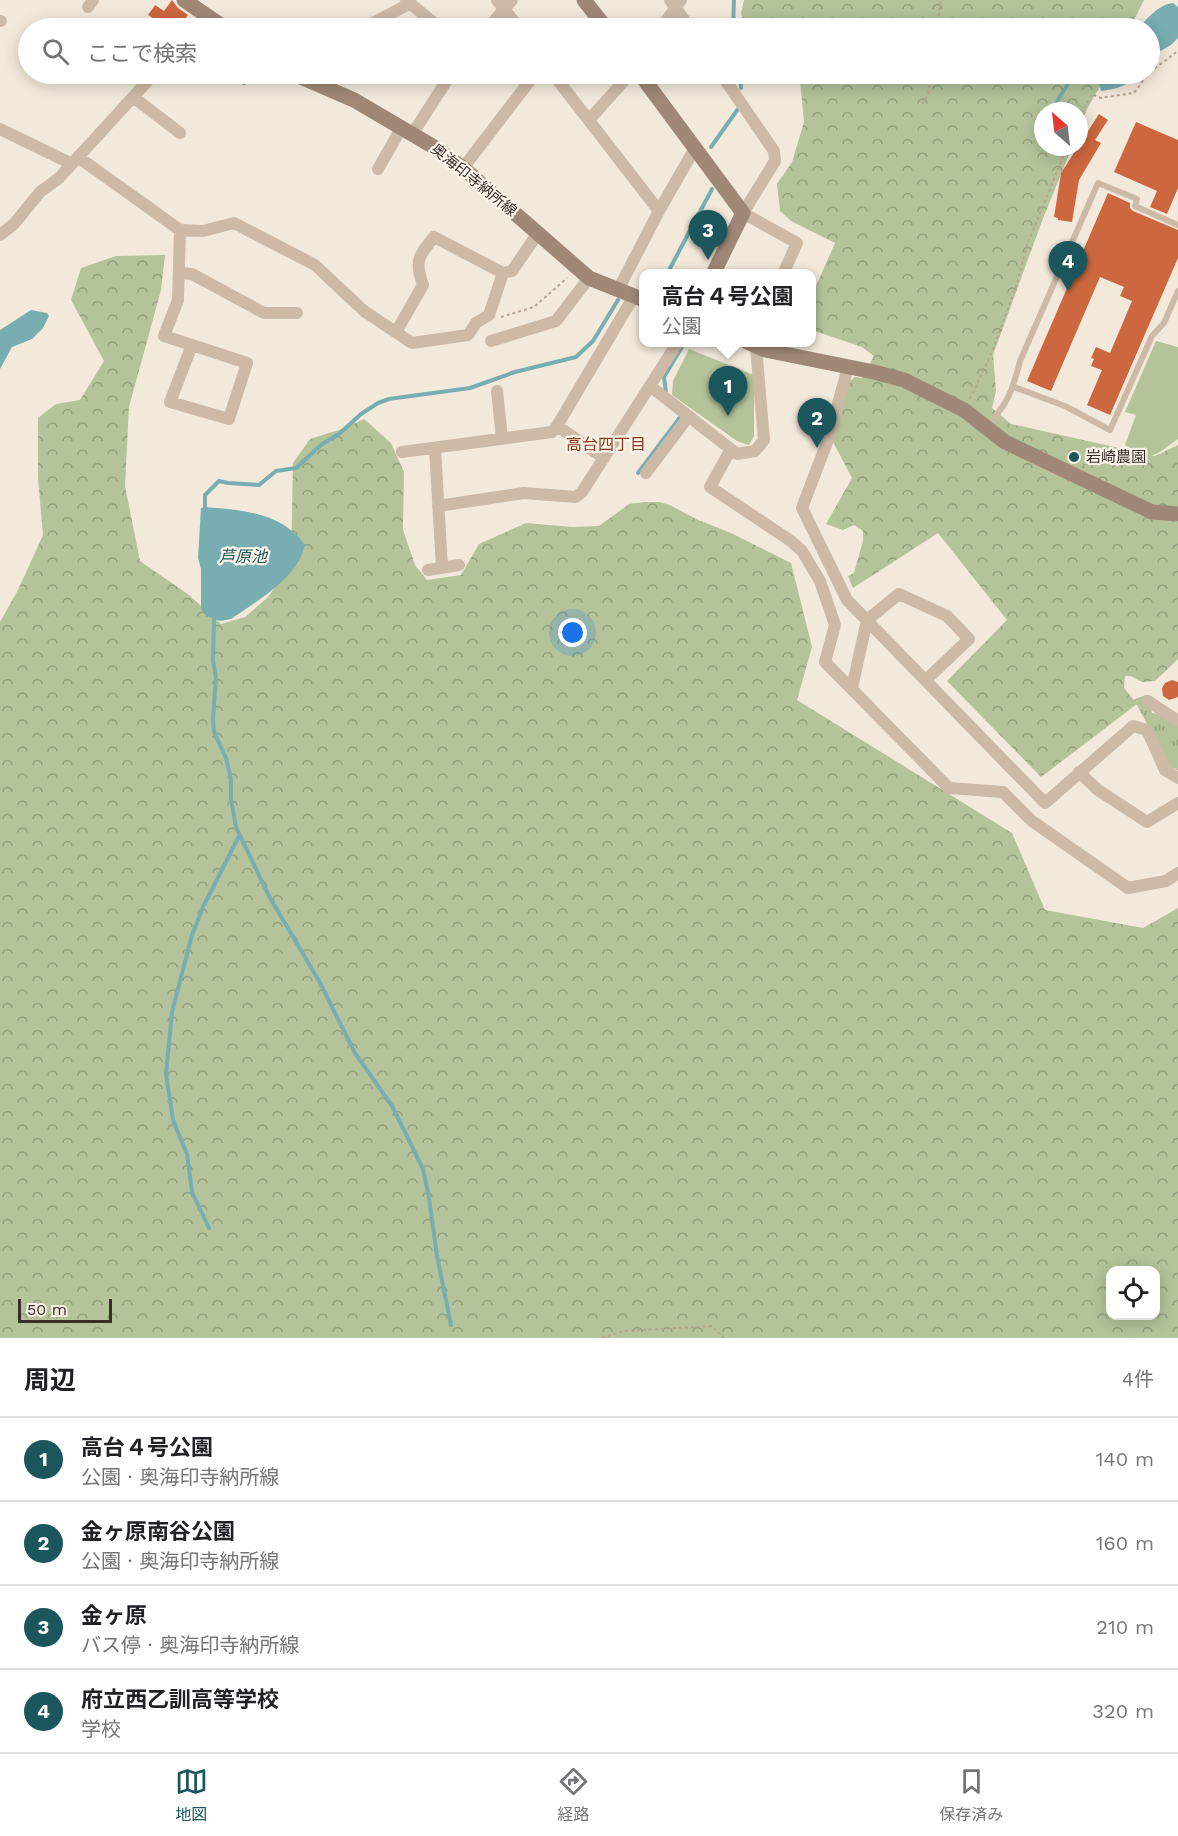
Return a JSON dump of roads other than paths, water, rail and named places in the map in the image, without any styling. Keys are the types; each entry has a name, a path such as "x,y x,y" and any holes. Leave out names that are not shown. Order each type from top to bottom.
{"main road":[{"path":"184,0 209,18"},
{"path":"584,0 598,18"},
{"name":"奥海印寺納所線","path":"317,84 354,100 407,130 463,168 584,273 639,298"},
{"path":"647,84 743,213 715,269"},
{"path":"758,347 904,380 964,410 1005,442 1152,512 1178,514"}],"street":[{"path":"381,18 409,2 428,18"},
{"path":"666,18 675,2"},
{"path":"675,2 684,18"},
{"path":"494,18 504,3 513,18"},
{"path":"0,235 14,224 40,192 59,178 145,84"},
{"path":"378,169 443,84"},
{"path":"463,168 527,84"},
{"path":"562,84 659,211"},
{"path":"589,120 621,84"},
{"path":"728,84 774,152 776,161 743,213 797,243 785,269"},
{"path":"133,97 180,133"},
{"path":"0,129 75,160 180,230 203,231 234,223 315,265 364,311 412,343 468,335 476,323 489,315 503,273"},
{"path":"618,290 695,148"},
{"path":"180,230 178,300 164,336 192,345 247,363 229,419 170,402 192,345"},
{"path":"396,332 423,285 417,270 420,254 434,237 503,273 512,271 538,233"},
{"path":"179,273 192,274 264,313 297,313"},
{"path":"491,341 556,321 584,273"},
{"path":"402,452 552,432 639,298"},
{"path":"438,506 524,494 576,497 582,492 675,347"},
{"path":"650,386 737,454 755,451 764,440 751,347"},
{"path":"848,367 829,437 802,508 847,600 1046,802 1133,726 1147,730 1165,770 1178,778"},
{"path":"498,391 502,438"},
{"path":"646,473 689,416"},
{"path":"557,426 604,458"},
{"path":"435,448 442,568"},
{"path":"731,449 710,487 791,541 802,551 820,581 835,625 825,662 949,788 1003,792 1032,822 1128,888 1166,881 1178,873"},
{"path":"428,570 459,565"},
{"path":"852,688 867,620 899,594 947,616 969,639 926,680"},
{"path":"1148,701 1178,721"},
{"path":"1079,772 1098,790 1147,822 1178,804"}],"lane":[{"path":"986,428 1004,407 1014,387 1020,361 1098,183 1137,200 1135,206 1178,225"},
{"path":"1014,387 1065,406 1110,430 1152,336 1164,323 1178,291"}],"water":[{"path":"1173,3 1178,7 1178,38 1160,51 1160,18 1148,18"},
{"path":"1099,84 1125,84 1112,89 1101,91"},
{"path":"31,310 47,313 49,316 43,328 32,339 12,347 0,369 0,330"},
{"name":"芦原池","path":"201,508 246,512 273,519 296,534 305,545 294,568 275,588 231,619 220,621 206,616 201,608 201,569 198,558"}],"waterway":[{"path":"733,18 734,0"},
{"path":"741,84 741,88"},
{"path":"1057,102 1068,84"},
{"path":"711,147 738,109"},
{"path":"670,269 712,189"},
{"path":"205,507 205,495 219,481 259,485 276,471 296,468 322,444 339,434 361,414 378,403 389,399 470,388 515,372 576,357 593,341 618,300"},
{"path":"666,393 664,377 682,347"},
{"path":"638,473 681,416"},
{"path":"214,620 213,661 216,677 214,732 226,758 231,779 231,799 236,827 269,896 319,981 355,1053 392,1106 423,1169 451,1325"},
{"path":"209,1228 192,1192 187,1154 173,1120 166,1074 172,1012 192,935 203,907 239,836"}],"place":[{"name":"金ヶ原","path":"708,260"},
{"name":"府立西乙訓高等学校","path":"1068,291"},
{"name":"高台４号公園","path":"728,416"},
{"name":"金ヶ原南谷公園","path":"817,448"},
{"name":"岩崎農園","path":"1074,457"}],"district":[{"name":"高台四丁目","path":"606,444"}]}
